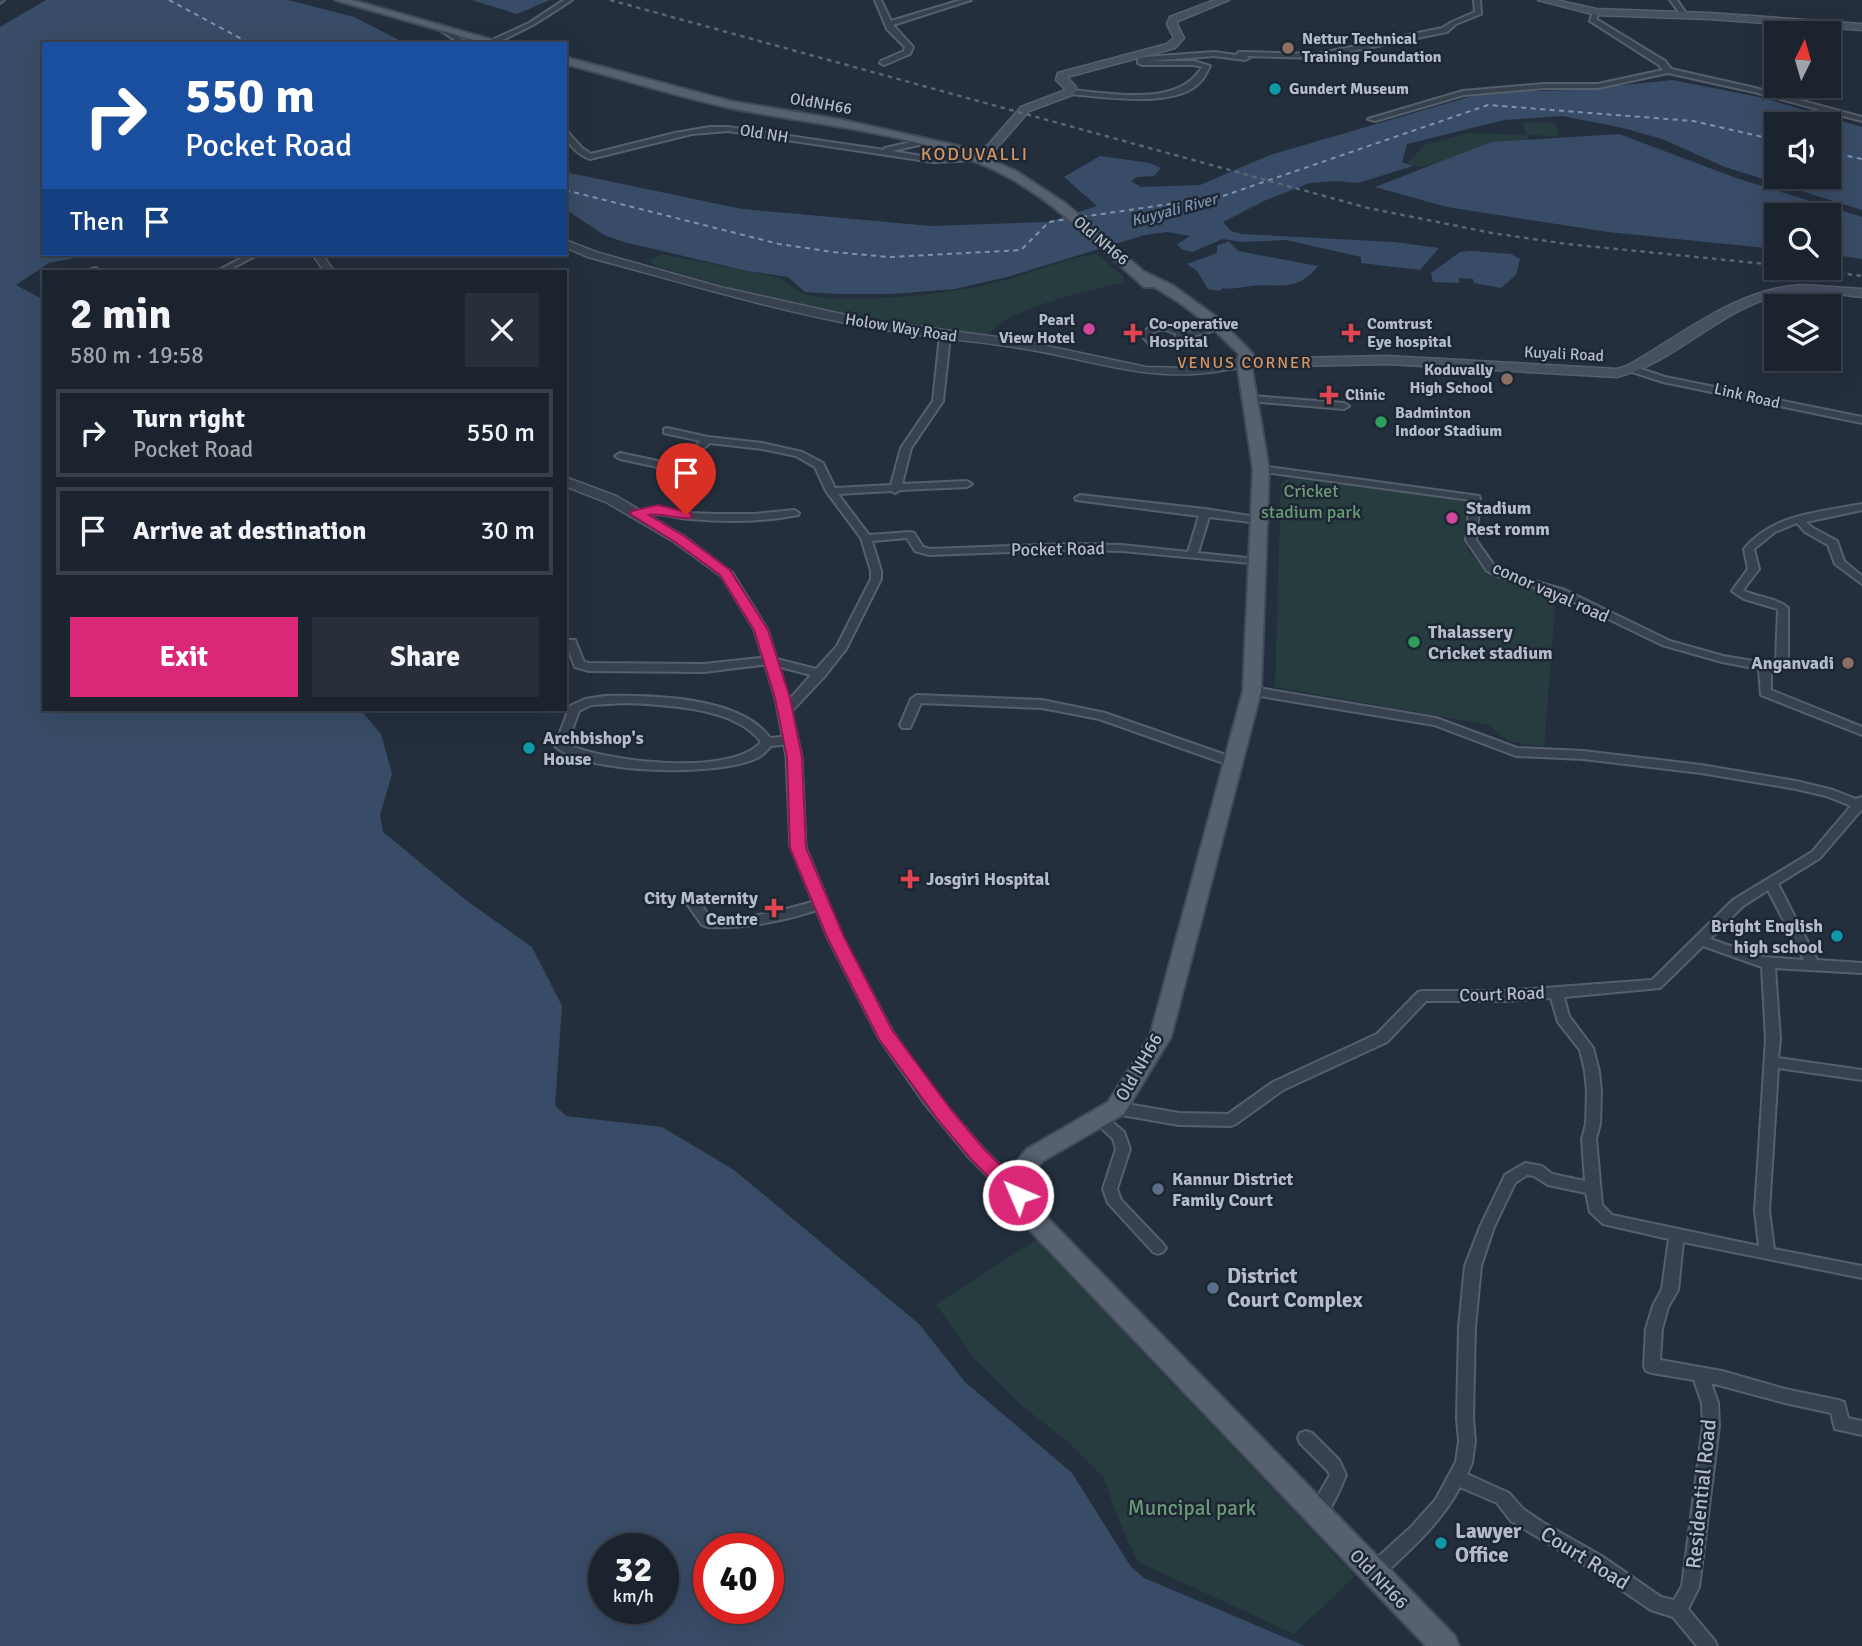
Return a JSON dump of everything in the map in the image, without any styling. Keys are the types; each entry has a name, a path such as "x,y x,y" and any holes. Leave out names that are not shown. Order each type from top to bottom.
{"main road":[{"path":"340,0 495,42"},
{"path":"976,158 992,147 1025,109 1071,92 1071,87 1061,80 1062,75 1164,48 1179,38 1172,24 1174,19 1224,0"},
{"path":"1543,0 1596,12 1862,27"},
{"name":"OldNH66","path":"567,62 729,104 955,149 1013,174 1060,206"},
{"name":"Old NH66","path":"1060,206 1142,275 1148,284 1244,363"},
{"name":"Old NH66","path":"1142,275 1156,280 1227,335 1246,354 1244,363 1261,469 1252,691 1160,1037 1107,1113 1035,1155 1024,1166 1018,1181 1018,1195 1025,1210 1445,1646"},
{"name":"Kuyali Road","path":"1244,363 1387,360 1604,374 1632,369 1729,313 1770,294 1802,289 1862,293"}],"street":[{"path":"500,42 569,0"},
{"path":"878,0 889,24 909,47 907,52 884,63"},
{"path":"889,24 968,0"},
{"path":"1071,92 1164,96 1193,85 1202,76 1206,66 1194,63 1142,63 1145,59 1260,53 1317,56 1444,30 1479,13 1476,0"},
{"path":"1673,0 1684,15"},
{"path":"1596,12 1592,20 1662,62 1668,71"},
{"path":"436,25 463,42"},
{"path":"1164,48 1185,53"},
{"path":"1231,55 1245,58"},
{"path":"1372,119 1462,93 1544,86 1598,86 1668,71 1755,89 1862,119"},
{"name":"Old NH","path":"567,134 579,150 590,158 673,134 708,128 933,160 976,158"},
{"path":"878,152 925,141"},
{"name":"Holow Way Road","path":"567,244 579,251 699,286 812,313 945,336 1050,349 1126,368 1166,372 1193,371 1244,363"},
{"path":"223,270 251,256"},
{"path":"1182,336 1207,331"},
{"path":"895,490 906,448 938,401 945,336"},
{"name":"Link Road","path":"1632,369 1644,374 1862,420"},
{"path":"1251,399 1344,406"},
{"path":"667,431 799,454 819,465 831,491 866,538 876,579 842,647 785,711"},
{"path":"620,456 681,469 689,467 695,451 708,440"},
{"name":"conor vayal road","path":"1261,469 1475,498 1471,540 1491,569 1560,592 1666,643 1722,659 1765,667"},
{"path":"567,482 611,499 680,539 726,573 761,630 785,711 794,757 798,848 835,937 885,1034 937,1106 977,1154 1018,1195"},
{"path":"831,491 895,490 967,484"},
{"path":"1080,498 1259,520"},
{"path":"1862,507 1788,521 1773,529 1749,549 1755,566 1752,575 1737,591 1749,598 1775,603 1783,608 1782,666 1765,667 1765,692 1862,731"},
{"path":"637,514 658,509 686,515 745,518 794,513"},
{"path":"1192,555 1205,512"},
{"path":"1799,520 1824,540 1833,543 1839,562 1862,581"},
{"name":"Pocket Road","path":"866,538 910,535 919,549 929,552 1122,548 1257,562"},
{"path":"567,643 571,642 579,665 589,667 704,668 769,660 820,674"},
{"path":"1252,691 1436,722 1516,752 1583,755 1701,769 1796,785 1860,803"},
{"path":"906,725 917,699 1042,704 1101,716 1233,762"},
{"path":"767,742 757,728 737,717 703,707 622,701 589,702 574,709 561,746 573,755 610,761 687,766 733,762 757,753 767,742 791,740"},
{"name":"Court Road","path":"1107,1113 1231,1120 1279,1086 1382,1038 1423,996 1504,996 1655,985 1738,903 1816,855 1860,803"},
{"path":"1771,883 1813,965"},
{"path":"689,898 707,922 720,923 758,920 822,904"},
{"path":"1700,940 1738,955 1768,962 1860,968"},
{"path":"1767,1254 1762,1211 1773,1039 1768,962"},
{"path":"1556,992 1563,1018 1586,1048 1594,1092 1591,1109 1593,1124 1589,1139 1595,1208 1608,1220 1862,1272"},
{"path":"1771,1062 1862,1075"},
{"path":"1107,1113 1123,1149 1110,1189 1115,1203 1158,1248"},
{"path":"1373,1573 1443,1504 1464,1463 1467,1441 1467,1337 1472,1274 1498,1202 1510,1179 1525,1169 1537,1170 1548,1179 1593,1189"},
{"path":"1677,1234 1670,1290 1661,1306 1654,1329 1652,1366 1722,1378 1785,1396 1839,1406 1841,1424 1862,1428"},
{"name":"Residential Road","path":"1678,1610 1690,1587 1712,1426 1710,1403 1701,1376"},
{"path":"1306,1438 1333,1465 1338,1475 1315,1513"},
{"name":"Court Road","path":"1456,1478 1503,1498 1517,1515 1536,1528 1597,1563 1657,1604 1678,1610 1708,1646"}],"green space":[{"path":"1523,122 1555,123 1559,136 1527,135 1528,140 1421,167 1407,164 1424,145 1467,133 1526,135"},
{"path":"662,254 782,278 803,293 842,299 897,297 976,287 1097,254 1124,277 1124,283 1080,293 1016,314 984,336 838,315 758,297 655,266 649,260"},
{"name":"Thalassery Cricket stadium","path":"1291,477 1469,500 1465,539 1469,551 1477,561 1502,577 1556,596 1544,747 1508,741 1489,725 1275,687 1281,483"},
{"name":"Muncipal park","path":"1036,1240 1355,1576 1294,1634 1138,1562 1118,1519 1104,1478 1066,1440 1022,1406 974,1358 936,1304"}],"water":[{"path":"46,0 288,0 354,17 403,42 42,42 42,256 84,256 49,263 16,285 42,299 42,711 362,711 381,734 392,774 380,815 383,832 467,901 532,947 562,1006 555,1105 566,1116 662,1127 734,1170 919,1324 965,1382 1072,1473 1131,1567 1144,1578 1305,1646 0,1646 0,27"},
{"path":"471,0 550,0 517,14"},
{"name":"Kuyyali River","path":"1672,80 1764,98 1811,112 1764,112 1764,179 1725,167 1662,139 1623,128 1563,116 1504,120 1407,144 1402,162 1413,166 1358,183 1310,183 1266,200 1223,222 1231,231 1242,234 1394,242 1439,248 1420,270 1361,263 1361,257 1286,240 1242,242 1223,239 1192,252 1181,249 1177,244 1190,236 1167,232 1145,235 1007,277 955,289 892,294 805,292 788,277 747,271 624,242 604,235 567,210 567,172 742,209 931,226 1049,222 1097,206 1064,177 1100,156 1150,163 1161,168 1154,176 1137,177 1131,181 1141,187 1200,185 1270,155 1486,92 1574,90"},
{"path":"1841,121 1862,127 1862,210 1795,189 1841,189"},
{"path":"1619,134 1764,187 1764,189 1817,203 1764,203 1764,248 1608,232 1447,207 1375,187 1491,142"},
{"path":"1841,210 1862,217 1862,259 1841,256"},
{"path":"1229,241 1238,251 1318,266 1302,280 1288,285 1223,288 1219,291 1208,289 1197,271 1187,264 1217,253 1217,246"},
{"path":"1460,252 1511,254 1520,259 1516,275 1501,288 1474,283 1473,279 1459,278 1459,283 1433,282 1431,273"}],"ferry route":[{"path":"169,0 247,42"},
{"path":"1082,217 1223,196 1488,105 1693,121 1764,137"},
{"path":"1841,155 1862,159"},
{"path":"567,191 779,244 889,257 1021,250 1049,222 1069,219"}],"railway":[{"path":"610,0 1368,208 1492,233 1567,244 1764,264"},
{"path":"1841,273 1862,276"}],"place":[{"name":"Nettur Technical Training Foundation","path":"1288,48"},
{"name":"Gundert Museum","path":"1275,89"},
{"name":"Pearl View Hotel","path":"1089,329"},
{"name":"Co-operative Hospital","path":"1133,333"},
{"name":"Comtrust Eye hospital","path":"1351,333"},
{"name":"Koduvally High School","path":"1507,379"},
{"name":"Clinic","path":"1329,395"},
{"name":"Badminton Indoor Stadium","path":"1381,422"},
{"name":"Stadium Rest romm","path":"1452,518"},
{"name":"Thalassery Cricket stadium","path":"1414,642"},
{"name":"Anganvadi","path":"1848,663"},
{"name":"Archbishop's House","path":"529,748"},
{"name":"Josgiri Hospital","path":"910,879"},
{"name":"City Maternity Centre","path":"774,908"},
{"name":"Bright English high school","path":"1837,936"},
{"name":"Kannur District Family Court","path":"1158,1189"},
{"name":"District Court Complex","path":"1213,1288"},
{"name":"Lawyer Office","path":"1441,1543"}],"district":[{"name":"KODUVALLI","path":"975,154"},
{"name":"VENUS CORNER","path":"1245,363"}],"route":[{"path":"686,515 658,509 637,514 680,539 726,573 761,630 782,698 794,757 798,848 835,937 885,1034 929,1097 977,1154 1018,1195"}],"park label":[{"name":"Cricket stadium park","path":"1311,501"}]}
